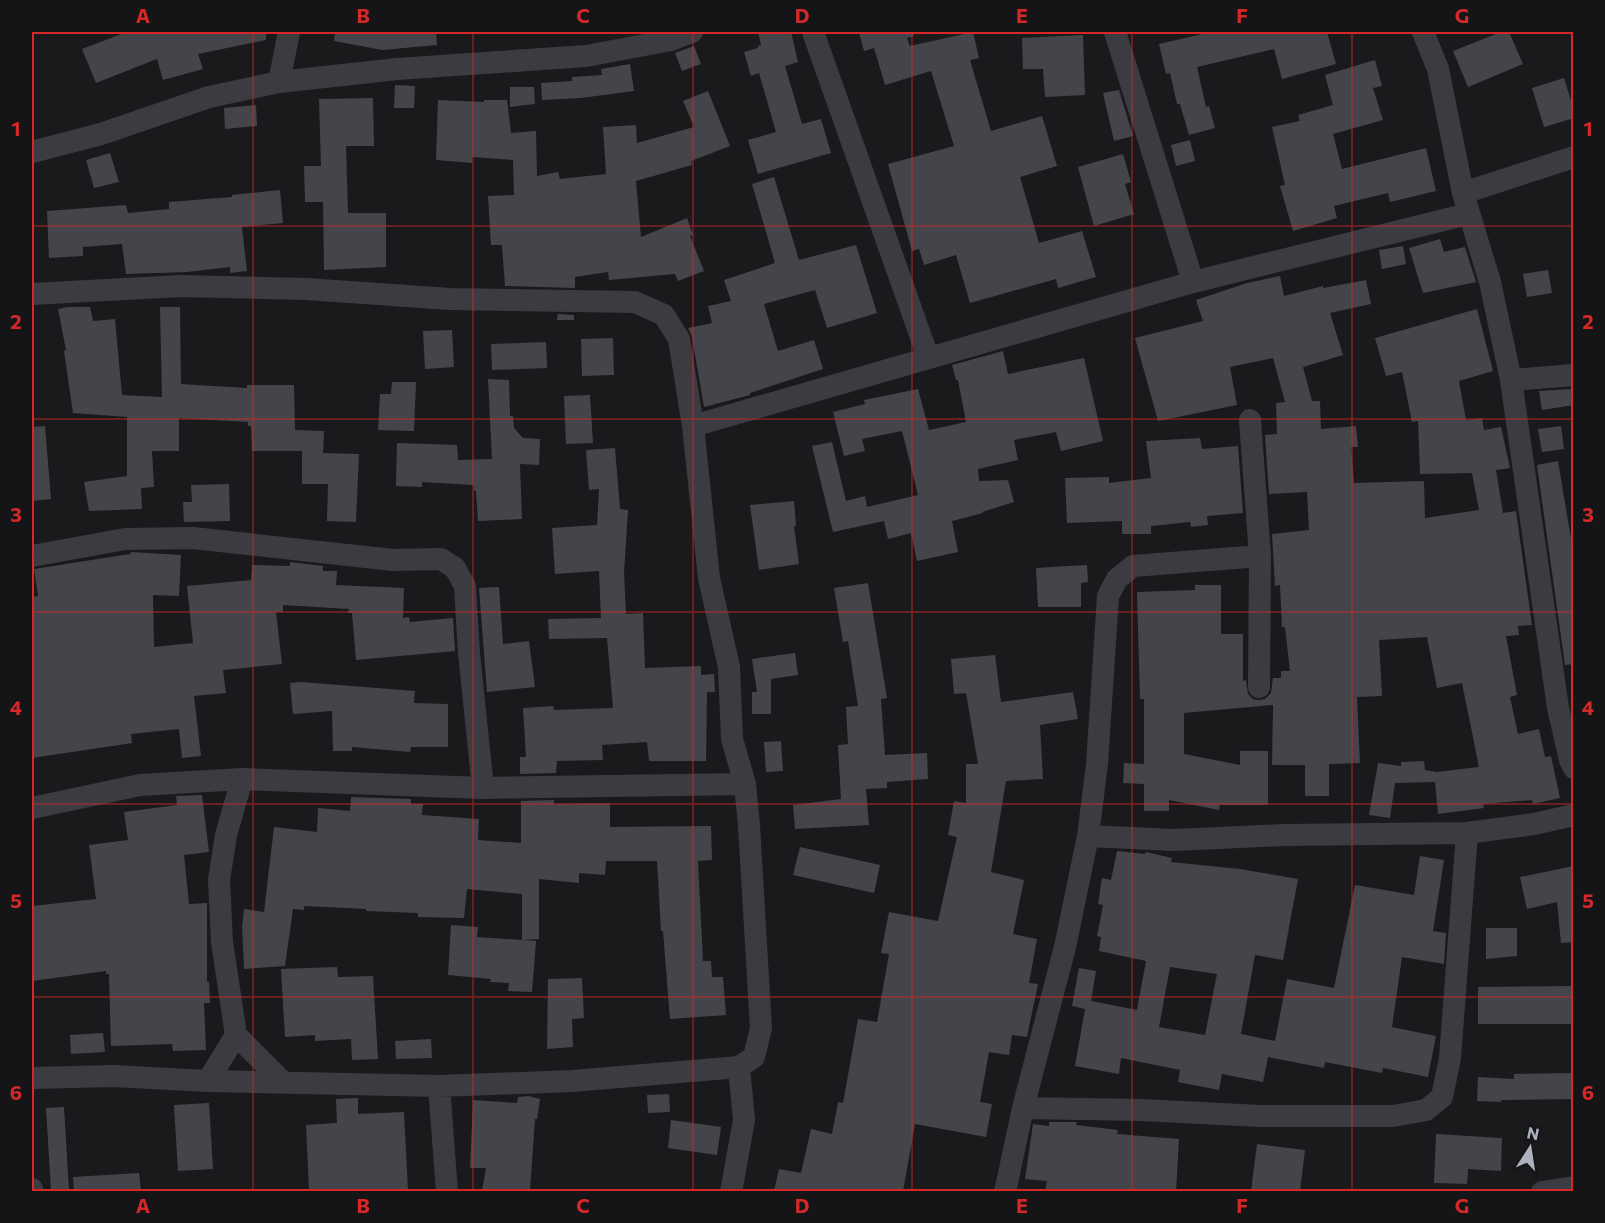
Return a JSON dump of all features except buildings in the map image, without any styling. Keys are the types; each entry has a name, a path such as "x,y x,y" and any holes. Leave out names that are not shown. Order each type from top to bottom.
{"street":[{"path":"279,82 289,32"},
{"path":"32,152 101,134 209,97 279,82 397,69 586,56 671,40 692,32"},
{"path":"813,32 928,357"},
{"path":"1115,32 1192,282"},
{"path":"1424,32 1438,69 1466,203 1490,282 1511,380 1558,708 1570,760 1574,768"},
{"path":"693,426 1466,203 1574,157"},
{"path":"32,294 181,286 306,289 450,299 634,302 664,315 679,339 693,426 709,578 729,667 732,739 745,783 761,1028 754,1057 739,1067 572,1081 439,1086 208,1081 113,1076 32,1078"},
{"path":"1511,380 1574,375"},
{"path":"1250,420 1260,556 1259,687"},
{"path":"32,556 125,539 193,538 393,560 441,560 455,568 465,586 469,653 483,788"},
{"path":"1005,1191 1023,1108 1065,947 1088,837 1097,764 1108,596 1117,579 1133,566 1260,556"},
{"path":"32,808 140,785 242,779 483,788 745,783"},
{"path":"242,779 226,835 219,880 222,942 236,1035 283,1082"},
{"path":"1088,837 1175,840 1284,835 1467,833 1534,824 1574,815"},
{"path":"1023,1108 1142,1110 1260,1116 1393,1116 1426,1110 1442,1097 1450,1058 1467,833"},
{"path":"208,1081 236,1035"},
{"path":"731,1191 744,1119 739,1067"},
{"path":"439,1086 447,1191"},
{"path":"1542,1191 1574,1187"}]}
